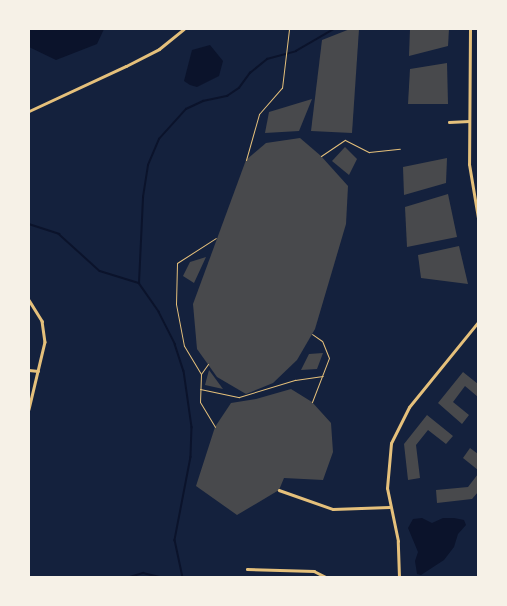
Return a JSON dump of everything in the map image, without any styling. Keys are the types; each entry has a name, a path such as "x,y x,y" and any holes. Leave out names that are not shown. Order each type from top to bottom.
{"street":[{"path":"29,111 159,49 184,29"},
{"path":"470,29 470,186 478,218"},
{"path":"448,122 470,121"},
{"path":"29,300 35,307 44,329 45,342 29,409"},
{"path":"400,577 398,542 389,507 388,460 398,425 418,396 478,322"},
{"path":"29,370 38,371"},
{"path":"279,490 333,509 389,507"},
{"path":"247,569 314,571 326,577"}],"path":[{"path":"246,160 259,114 282,88 289,29"},
{"path":"321,156 345,140 369,152 400,149"},
{"path":"201,374 184,346 176,304 177,263 216,238"},
{"path":"312,334 322,341 329,358 312,402"},
{"path":"208,364 201,374 200,402 215,427"},
{"path":"200,389 239,397 296,380 322,376"}],"water":[{"path":"29,29 104,29 97,44 56,60 29,47"},
{"path":"210,45 223,61 219,76 197,87 190,85 184,81 192,50"},
{"path":"422,518 432,523 443,518 454,518 464,520 466,525 458,534 454,547 444,560 421,575 417,574 415,561 418,552 408,528 413,519"}],"building":[{"path":"350,29 359,29 352,133 311,131 322,40"},
{"path":"410,29 449,29 448,46 409,56"},
{"path":"447,63 448,104 408,104 410,69"},
{"path":"312,99 299,131 265,133 269,112"},
{"path":"300,138 321,156 348,186 346,224 315,329 297,360 273,383 246,394 217,377 197,349 193,304 246,160 266,143"},
{"path":"345,147 357,159 349,175 332,161"},
{"path":"447,158 446,183 404,195 403,167"},
{"path":"448,194 457,237 407,247 405,207"},
{"path":"459,246 468,284 421,278 418,255"},
{"path":"206,257 194,283 183,276 190,262"},
{"path":"323,353 317,369 301,370 309,354"},
{"path":"209,370 223,389 205,385"},
{"path":"463,372 478,384 478,397 465,386 453,402 469,415 462,424 438,403"},
{"path":"291,389 312,402 331,423 333,452 323,480 284,478 279,490 237,515 196,486 215,427 231,403 256,399"},
{"path":"427,415 453,436 446,444 428,430 416,445 420,478 408,480 404,444"},
{"path":"470,448 478,454 478,470 463,458"},
{"path":"478,474 478,492 472,499 437,503 436,490 468,487"}],"waterway":[{"path":"139,283 143,197 148,165 159,139 186,109 203,101 227,96 239,88 250,73 267,59 296,51 334,29"},
{"path":"29,224 59,234 100,271 139,283 159,312 175,344 184,371 192,427 191,457 175,540 183,577"},
{"path":"130,577 143,573 161,577"}]}
